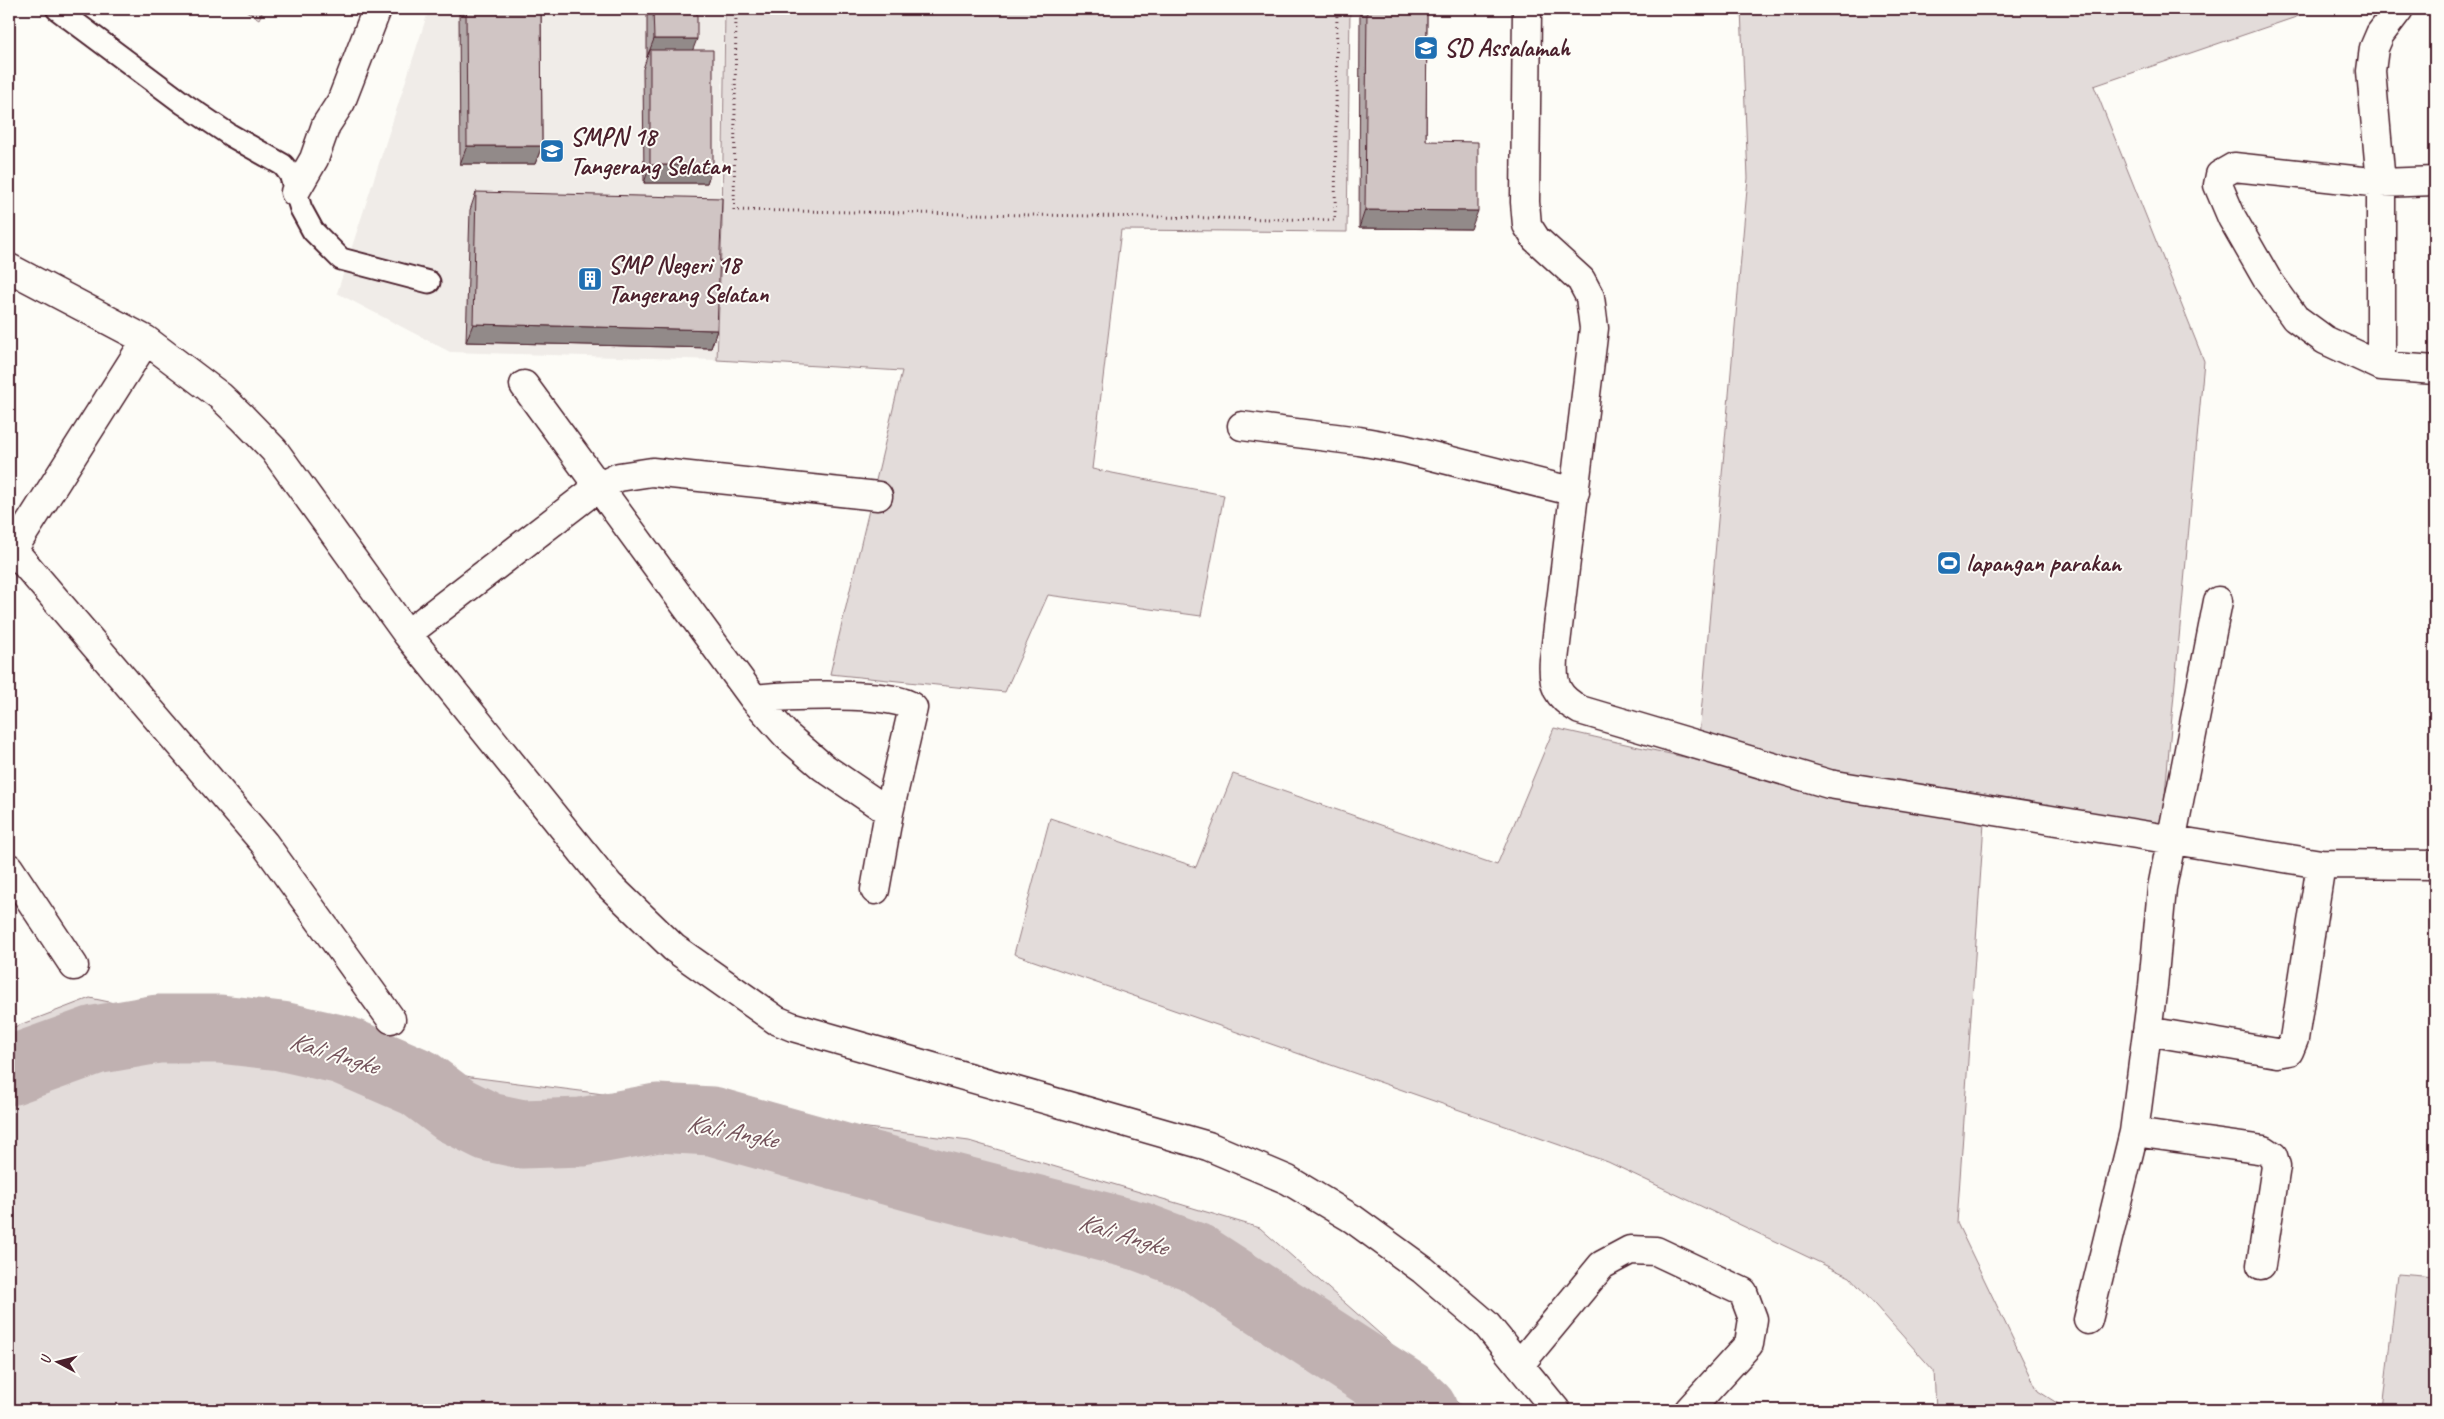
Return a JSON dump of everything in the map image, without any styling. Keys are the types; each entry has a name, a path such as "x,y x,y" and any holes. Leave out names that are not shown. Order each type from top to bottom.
{"street":[{"path":"295,192 314,159 326,126 342,102 377,9"},
{"path":"1527,9 1525,202 1527,225 1536,239 1581,280 1590,297 1594,328 1553,677 1557,691 1566,703 1580,710 1829,784 2321,864 2435,865"},
{"path":"2381,366 2381,183 2372,59 2380,34 2399,9"},
{"path":"2435,181 2381,183 2234,167 2220,175 2218,186 2232,218 2267,279 2295,318 2325,340 2381,366 2435,370"},
{"path":"9,268 146,340 220,396 274,450 407,634 609,885 674,948 776,1020 815,1035 1208,1146 1288,1180 1353,1219 1424,1270 1486,1324 1556,1410"},
{"path":"146,340 11,554 264,843 391,1019"},
{"path":"524,385 754,699 787,736 823,767 889,812"},
{"path":"1242,426 1360,441 1404,449 1575,492"},
{"path":"407,634 598,487 633,473 652,472 878,496"},
{"path":"2088,1320 2134,1132 2148,1031 2162,888 2218,601"},
{"path":"754,699 806,694 849,696 910,704 914,708 889,812 875,890"},
{"path":"2148,1031 2277,1053 2289,1051 2294,1039 2321,864"},
{"path":"10,873 74,966"},
{"path":"2134,1132 2264,1150 2274,1156 2276,1166 2261,1265"},
{"path":"1520,1364 1602,1265 1630,1250 1656,1251 1743,1292 1754,1319 1749,1344 1689,1410"}],"lane":[{"path":"57,9 230,136 283,165 290,174 301,209 313,231 341,259 429,282"}],"path":[{"path":"736,9 734,210 1335,220 1337,9"}],"shaded area":[{"path":"243,9 264,9 259,19"},
{"name":"SMPN 18 Tangerang Selatan","path":"429,9 724,9 717,360 450,352 337,293"},
{"path":"725,9 1350,9 1347,232 1121,230 1092,469 1224,495 1201,616 1048,595 1005,692 830,674 902,371 717,360 722,226"},
{"path":"1741,9 2299,9 2299,16 2094,86 2204,361 2162,827 1984,823 1957,1223 2038,1391 2068,1410 1936,1410 1934,1371 1850,1277 1608,1162 1014,954 1050,818 1196,867 1233,774 1497,865 1554,728 1697,760 1748,178"},
{"path":"90,998 471,1077 969,1141 1260,1228 1466,1410 9,1410 9,1029"},
{"path":"2398,1274 2435,1277 2435,1410 2382,1410"}],"building":[{"path":"466,9 541,9 542,146 467,146"},
{"path":"653,9 697,9 697,39 654,39"},
{"name":"SD Assalamah","path":"1367,9 1427,9 1426,141 1478,142 1478,211 1365,210"},
{"name":"SMP Negeri 18 Tangerang Selatan","path":"650,50 713,50 713,165 650,165"},
{"name":"SMP Negeri 18 Tangerang Selatan","path":"476,192 722,198 717,330 473,324"}],"waterway":[{"name":"Kali Angke","path":"9,1071 95,1040 158,1029 220,1029 281,1036 343,1050 419,1083 455,1110 489,1127 522,1134 582,1132 657,1118 712,1121 937,1184 1139,1236 1195,1257 1406,1394 1423,1410"}],"place":[{"name":"SD Assalamah","path":"1426,48"},
{"name":"SMPN 18 Tangerang Selatan","path":"552,151"},
{"name":"SMP Negeri 18 Tangerang Selatan","path":"590,279"},
{"name":"lapangan parakan","path":"1949,563"}]}
